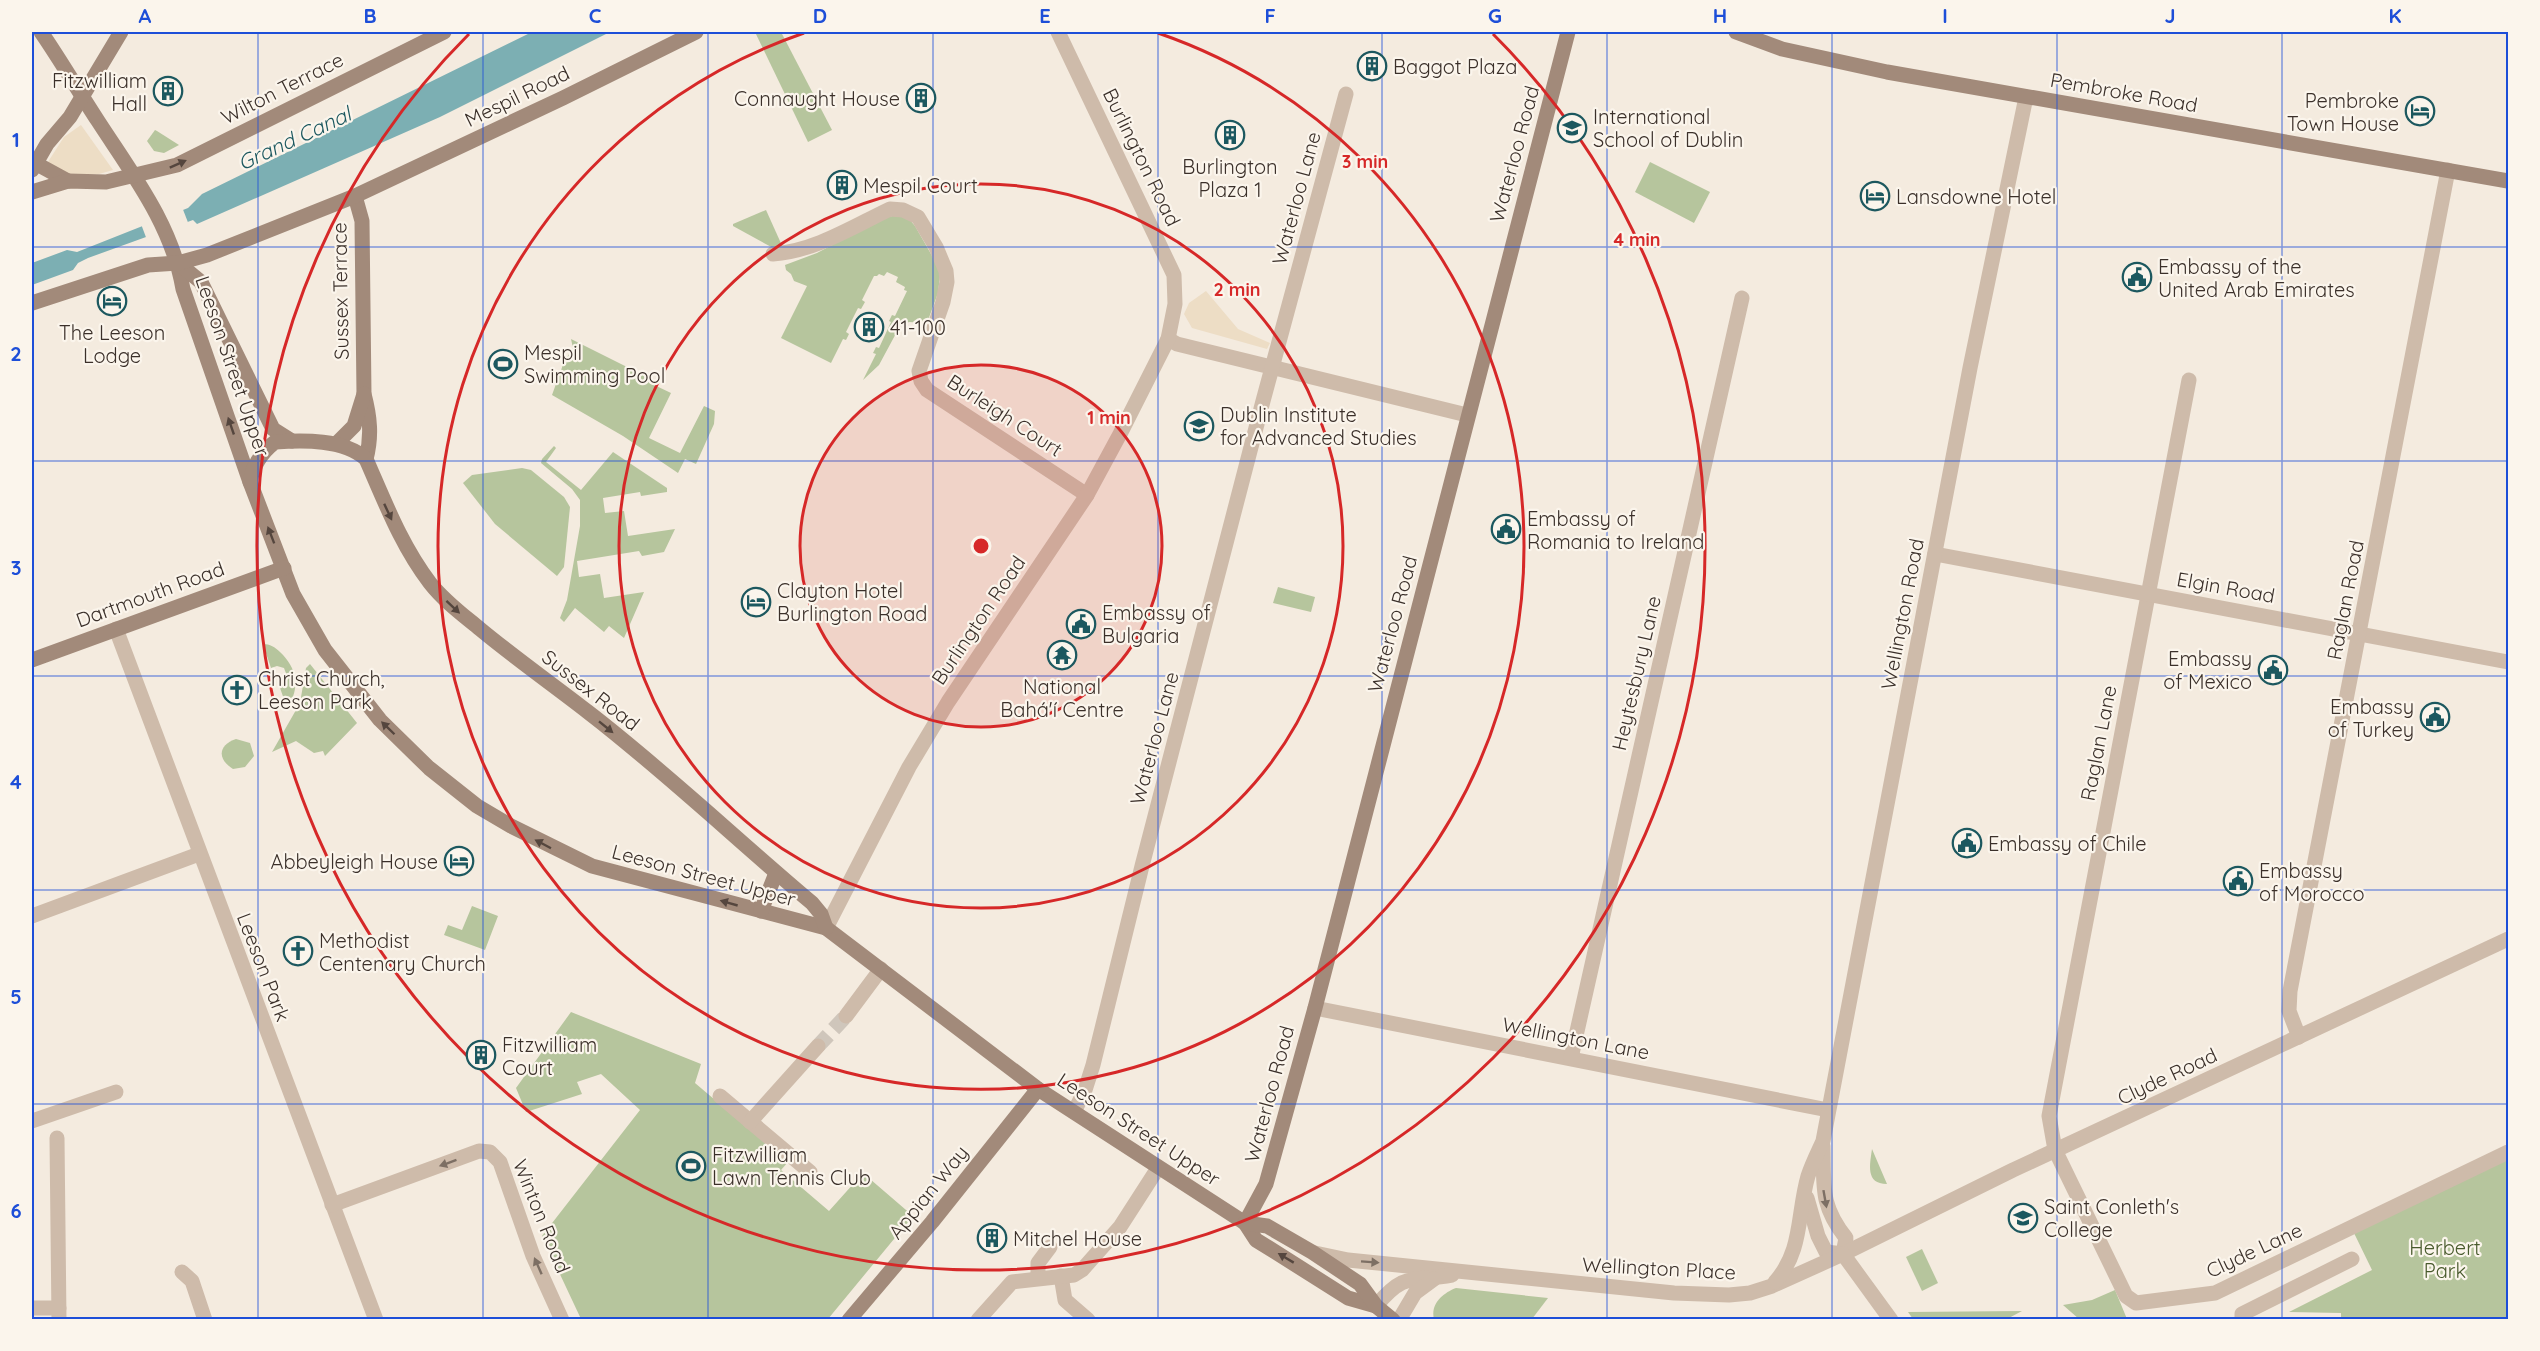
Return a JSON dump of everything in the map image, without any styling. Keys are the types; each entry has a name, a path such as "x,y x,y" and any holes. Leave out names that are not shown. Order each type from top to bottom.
{"main road":[{"name":"Leeson Street Upper","path":"41,32 153,204 178,263 183,289 250,482 293,594 325,651 380,720 429,768 477,806 550,848 592,866 826,928 1038,1089 1245,1223 1267,1226 1312,1252 1360,1284 1387,1316"},
{"path":"68,181 33,167 47,144 70,117 121,32"},
{"name":"Wilton Terrace","path":"68,181 140,182 444,32"},
{"name":"Mespil Road","path":"356,196 696,32"},
{"name":"Waterloo Road","path":"1245,1223 1266,1184 1315,1008 1568,32"},
{"name":"Pembroke Road","path":"1736,32 1782,49 1887,72 2508,181"},
{"path":"32,192 68,181"},
{"name":"Sussex Terrace","path":"32,303 148,265 178,263 207,255 356,196 362,221 364,394 371,440 366,459"},
{"name":"Leeson Street Upper","path":"178,263 201,282 273,429 292,441"},
{"name":"Sussex Terrace","path":"336,444 354,426 364,394"},
{"name":"Leeson Street Upper","path":"250,482 252,471 268,447 275,442 336,444 353,450 366,459"},
{"name":"Sussex Road","path":"366,459 390,518 415,562 432,586 454,608 516,659 613,732 737,836 776,873 813,903 821,914 826,928"},
{"name":"Dartmouth Road","path":"32,660 284,568"},
{"path":"761,911 776,873"},
{"name":"Appian Way","path":"849,1320 932,1222 1038,1089"},
{"name":"Leeson Street Upper","path":"1245,1223 1256,1240 1348,1298 1387,1316"}],"street":[{"name":"Burlington Road","path":"826,928 909,767 948,702 1087,495 1168,339 1175,304 1174,275 1058,32"},
{"name":"Waterloo Lane","path":"1074,1112 1085,1090 1093,1065 1142,866 1272,367 1346,94"},
{"name":"Wellington Road","path":"1772,1286 1785,1272 1794,1254 1808,1176 1822,1141 1970,368 2026,97"},
{"name":"Raglan Road","path":"2300,1037 2289,1011 2290,991 2448,170"},
{"name":"Burleigh Court","path":"773,254 794,252 811,247 890,209 903,210 918,217 936,248 946,271 947,282 934,335 920,371 921,381 927,390 1087,495"},
{"name":"Heytesbury Lane","path":"1571,1058 1742,298"},
{"path":"1168,339 1177,344 1467,415"},
{"name":"Raglan Lane","path":"2055,1150 2049,1116 2188,380"},
{"name":"Elgin Road","path":"1935,554 2360,632 2508,662"},
{"name":"Leeson Park","path":"116,629 376,1320"},
{"path":"32,916 199,854"},
{"name":"Clyde Road","path":"1843,1254 2055,1150 2508,939"},
{"path":"846,1016 881,969"},
{"name":"Wellington Lane","path":"1315,1008 1828,1110"},
{"path":"750,1122 818,1046"},
{"path":"32,1121 116,1092"},
{"path":"720,1096 810,1172"},
{"path":"32,1308 59,1314 57,1138"},
{"name":"Wellington Road","path":"1806,1189 1809,1212 1826,1252 1843,1254 1846,1238 1832,1220 1826,1207 1822,1141"},
{"name":"Clyde Lane","path":"2055,1150 2126,1296 2136,1303 2215,1293 2508,1152"},
{"name":"Winton Road","path":"332,1205 479,1151 490,1152 500,1162 533,1256 562,1320"},
{"path":"978,1320 1012,1282 1078,1273 1086,1267 1120,1227 1158,1168"},
{"path":"1038,1278 1038,1263 1050,1247"},
{"name":"Wellington Place","path":"1312,1252 1348,1260 1431,1268 1464,1274 1716,1295 1743,1294 1772,1286 1843,1254"},
{"path":"1843,1254 1891,1320"},
{"path":"2242,1320 2242,1314 2352,1259"},
{"path":"182,1272 192,1281 205,1320"},
{"name":"Wellington Place","path":"1387,1316 1396,1284 1413,1279 1464,1274"},
{"path":"1061,1276 1065,1300 1088,1320"},
{"path":"1387,1316 1434,1278"}],"green space":[{"path":"755,32 781,32 832,130 808,142"},
{"path":"155,130 179,145 164,153 154,151 147,141"},
{"path":"1650,162 1710,192 1694,223 1635,192"},
{"path":"766,210 784,250 775,249 733,226"},
{"path":"897,215 910,220 915,226 939,268 938,293 927,323 909,322 900,326 879,365 863,380 876,354 873,353 876,347 879,348 891,322 889,321 892,315 895,316 907,291 904,290 905,287 896,282 898,277 887,272 884,276 879,274 874,276 862,300 865,302 861,309 858,308 846,332 849,334 846,340 843,339 831,363 781,338 807,286 794,281 785,265 817,253 883,218"},
{"path":"571,339 651,379 650,383 671,393 649,438 680,453 704,406 715,411 714,424 696,464 685,459 678,473 623,436 552,395 564,362 573,348"},
{"path":"554,446 556,448 546,462 581,490 613,452 667,488 667,492 641,496 640,492 603,498 605,513 624,511 628,536 675,529 664,552 642,556 639,551 577,561 579,577 600,574 604,598 644,592 624,638 609,626 604,632 575,608 564,622 560,618 567,600 580,526 580,500 572,489 541,463"},
{"path":"522,468 531,470 564,497 570,507 564,567 557,576 495,524 463,483 472,475"},
{"path":"1278,587 1315,597 1311,612 1273,603"},
{"path":"263,644 278,650 286,658 293,671 294,693 287,708 279,685 287,676 284,668 277,666 271,668"},
{"path":"310,664 357,723 325,756 323,751 314,753 296,741 272,752 300,703 306,668"},
{"path":"236,739 250,743 254,756 245,767 233,769 224,761 222,752 226,745"},
{"path":"472,906 498,916 485,950 444,935 448,925 462,930"},
{"name":"Fitzwilliam Lawn Tennis Club","path":"571,1012 701,1064 695,1083 788,1162 781,1170 829,1211 863,1173 913,1216 828,1319 581,1319 542,1236 640,1110 601,1074 577,1082 582,1094 526,1112 516,1088"},
{"path":"1872,1149 1887,1184 1875,1181 1872,1177 1870,1167"},
{"name":"Herbert Park","path":"2508,1159 2508,1319 2341,1320 2341,1313 2289,1312 2372,1270 2354,1233"},
{"path":"1922,1249 1938,1283 1922,1291 1906,1257"},
{"path":"1456,1288 1548,1298 1532,1319 1434,1319 1436,1304"},
{"path":"2115,1290 2127,1319 2079,1319 2063,1305 2092,1300"},
{"path":"2022,1311 2007,1319 1913,1319 1908,1312"}],"shaded area":[{"path":"81,125 113,170 99,174 70,175 46,165 64,137"},
{"path":"1206,291 1238,329 1270,343 1267,349 1192,328 1184,314 1189,303"}],"water":[{"path":"532,32 610,32 440,117 197,224 193,220 88,258 78,263 73,270 32,285 32,263 67,250 77,252 188,208 202,194"}],"pier":[{"path":"182,207 189,225 147,240 141,224"}],"tunnel":[{"path":"818,1046 846,1016"}],"place":[{"name":"Baggot Plaza","path":"1372,66"},
{"name":"Fitzwilliam Hall","path":"168,91"},
{"name":"Connaught House","path":"921,98"},
{"name":"Pembroke Town House","path":"2420,111"},
{"name":"International School of Dublin","path":"1572,128"},
{"name":"Burlington Plaza 1","path":"1230,135"},
{"name":"Mespil Court","path":"842,185"},
{"name":"Lansdowne Hotel","path":"1875,196"},
{"name":"Embassy of the United Arab Emirates","path":"2137,277"},
{"name":"The Leeson Lodge","path":"112,301"},
{"name":"41-100","path":"869,327"},
{"name":"Mespil Swimming Pool","path":"503,364"},
{"name":"Dublin Institute for Advanced Studies","path":"1199,426"},
{"name":"Embassy of Romania to Ireland","path":"1506,529"},
{"name":"Clayton Hotel Burlington Road","path":"756,602"},
{"name":"Embassy of Bulgaria","path":"1081,624"},
{"name":"National Bahá'í Centre","path":"1062,655"},
{"name":"Embassy of Mexico","path":"2273,670"},
{"name":"Christ Church, Leeson Park","path":"237,690"},
{"name":"Embassy of Turkey","path":"2435,717"},
{"name":"Embassy of Chile","path":"1967,843"},
{"name":"Abbeyleigh House","path":"459,861"},
{"name":"Embassy of Morocco","path":"2238,881"},
{"name":"Methodist Centenary Church","path":"298,951"},
{"name":"Fitzwilliam Court","path":"481,1055"},
{"name":"Fitzwilliam Lawn Tennis Club","path":"691,1166"},
{"name":"Saint Conleth's College","path":"2023,1218"},
{"name":"Mitchel House","path":"992,1238"}],"water label":[{"name":"Grand Canal","path":"294,138"}]}
